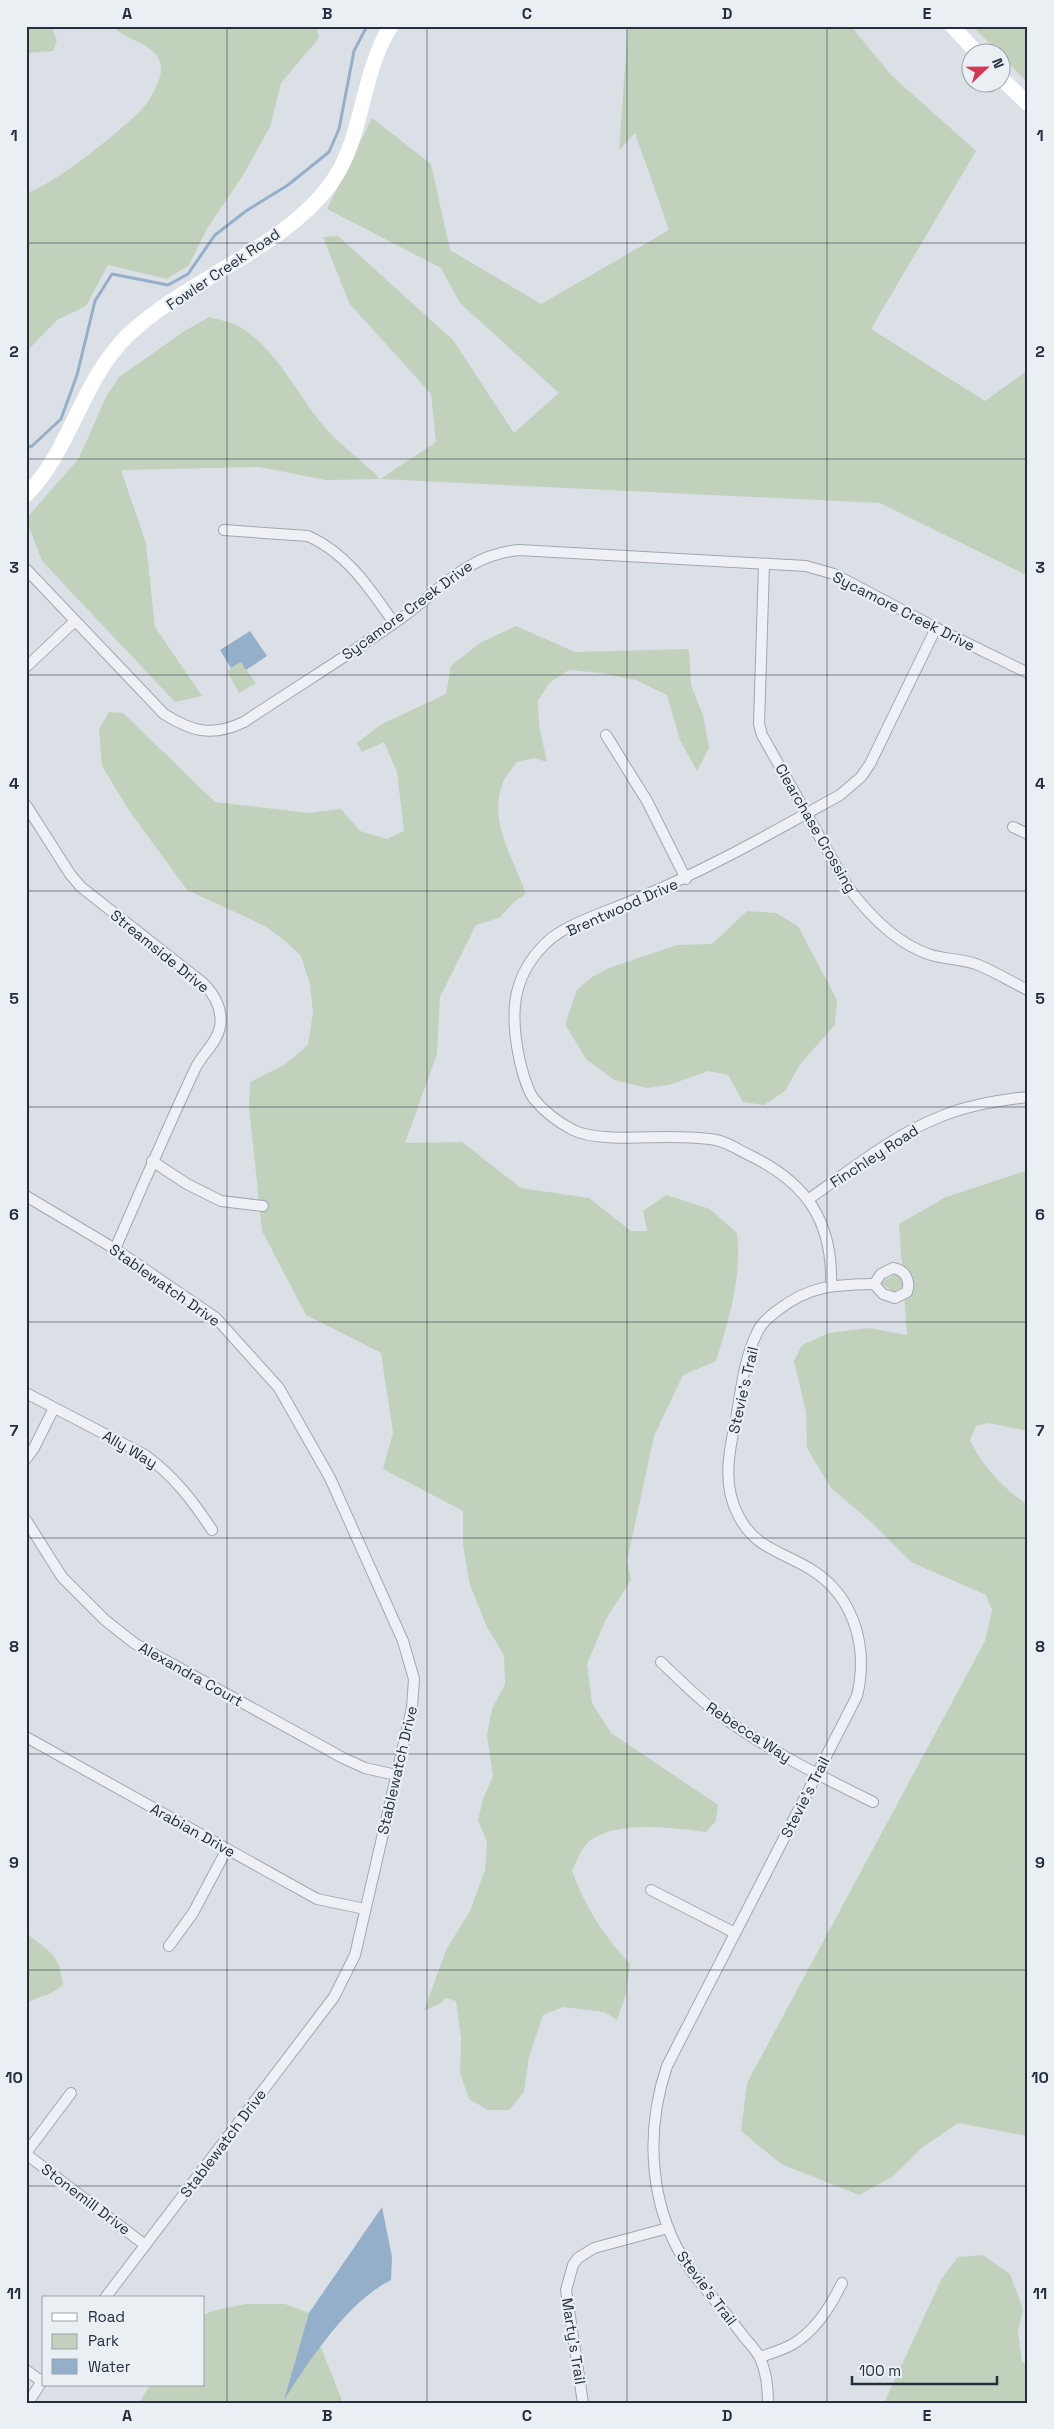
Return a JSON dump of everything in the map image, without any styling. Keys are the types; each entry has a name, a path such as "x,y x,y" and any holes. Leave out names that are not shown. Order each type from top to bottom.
{"main road":[{"name":"Fowler Creek Road","path":"26,495 45,472 100,368 129,335 174,301 290,224 313,205 330,184 342,166 351,142 376,56 391,26"},
{"path":"952,26 967,42"},
{"path":"1012,89 1028,104"}],"street":[{"path":"224,530 308,536 319,541 333,549 347,562 364,581 394,623"},
{"name":"Sycamore Creek Drive","path":"26,569 164,714 185,727 218,732 244,722 394,623 473,562 501,552 535,550 806,566 834,574 936,628 1028,673"},
{"name":"Clearchase Crossing","path":"764,564 758,724 762,735 848,887 864,909 894,936 930,954 976,964 1028,990"},
{"path":"26,667 76,621"},
{"name":"Brentwood Drive","path":"831,1285 832,1261 823,1225 809,1199 792,1181 776,1169 718,1140 611,1137 576,1131 550,1116 532,1098 526,1081 514,1035 513,1006 526,967 548,940 575,925 686,878 840,795 861,777 870,764 936,628"},
{"path":"606,735 647,801 686,878"},
{"name":"Streamside Drive","path":"26,805 70,874 86,892 203,983 212,992 221,1017 218,1035 197,1065 152,1161 115,1249"},
{"path":"1013,826 1028,834"},
{"name":"Finchley Road","path":"809,1199 893,1140 917,1127 943,1115 974,1105 1028,1097"},
{"path":"152,1161 186,1184 221,1201 263,1206"},
{"name":"Stablewatch Drive","path":"26,1196 115,1249 216,1318 279,1388 330,1478 403,1641 414,1679 412,1708 355,1955 334,1997 107,2296"},
{"name":"Stevie’s Trail","path":"768,2403 768,2393 760,2357 692,2272 674,2243 660,2202 652,2148 658,2091 667,2066 857,1696 862,1664 857,1628 844,1602 815,1571 768,1548 751,1534 738,1516 733,1504 728,1457 748,1356 756,1334 768,1317 795,1297 831,1285 874,1284"},
{"name":"Ally Way","path":"26,1393 145,1455 159,1465 190,1498 212,1530"},
{"path":"26,1459 34,1448 54,1408"},
{"name":"Alexandra Court","path":"26,1520 62,1577 105,1620 134,1643 343,1758 365,1768 396,1775"},
{"name":"Rebecca Way","path":"661,1662 722,1718 817,1774 873,1802"},
{"name":"Arabian Drive","path":"26,1737 317,1899 346,1907 365,1909"},
{"path":"169,1946 192,1914 227,1849"},
{"path":"651,1890 735,1933"},
{"path":"26,2154 71,2093"},
{"name":"Stonemill Drive","path":"26,2154 145,2245"},
{"name":"Marty’s Trail","path":"583,2403 566,2290 573,2265 578,2258 594,2248 668,2228"},
{"path":"760,2357 792,2344 810,2331 835,2297 842,2283"},
{"path":"26,2370 42,2378"},
{"path":"28,2403 42,2381"}],"green space":[{"path":"26,26 51,26 57,40 53,51 26,53"},
{"path":"113,26 317,26 319,38 281,83 270,127 242,177 208,227 189,265 167,279 108,265 86,306 57,320 26,352 26,193 37,189 69,169 134,117 143,108 160,77 161,67 159,59 154,53 148,47 118,31"},
{"path":"628,26 851,26 891,75 976,151 871,329 985,401 1028,370 1028,576 880,503 380,479 436,442 431,394 349,303 323,237 338,236 453,340 514,433 559,393 460,303 441,268 327,209 372,118 431,164 450,250 541,304 669,230 635,133 619,150"},
{"path":"972,26 1028,26 1028,83 1012,67 1012,42 988,42"},
{"path":"209,317 242,328 266,348 329,432 380,479 326,480 259,467 121,470 146,543 155,627 202,696 175,702 42,561 26,519 79,458 106,397 119,377 183,332"},
{"path":"516,626 575,652 689,649 691,685 703,715 709,748 697,771 680,740 667,695 636,680 601,673 569,670 549,683 538,701 539,725 547,762 534,758 517,762 503,782 499,799 501,827 526,894 515,901 499,918 476,925 440,997 437,1054 405,1143 462,1142 521,1188 589,1198 631,1231 647,1231 643,1211 666,1195 710,1209 737,1233 738,1266 733,1298 716,1361 683,1375 654,1436 627,1561 631,1580 606,1619 587,1664 592,1703 611,1733 718,1805 716,1821 706,1832 659,1827 624,1828 595,1838 584,1847 572,1871 583,1898 596,1920 611,1942 630,1964 626,1994 617,2020 604,2012 563,2007 543,2015 529,2057 524,2092 509,2110 488,2110 469,2099 460,2073 461,2039 456,2001 445,1998 441,2003 424,2011 446,1950 470,1911 485,1870 487,1842 478,1820 483,1799 493,1776 487,1735 492,1709 505,1684 504,1655 487,1627 470,1585 463,1545 463,1511 383,1469 393,1433 381,1353 306,1315 262,1231 249,1107 250,1082 284,1065 308,1045 313,1013 310,984 301,956 265,926 187,890 128,809 102,766 99,729 109,712 123,713 215,802 308,813 341,809 360,831 387,839 404,831 397,772 384,742 362,752 357,743 380,725 446,694 451,666 480,643"},
{"path":"241,662 256,683 239,693 227,671"},
{"path":"747,911 776,913 798,926 837,1000 835,1025 801,1063 785,1091 764,1105 743,1102 728,1075 708,1071 669,1085 647,1088 614,1080 586,1059 565,1024 577,990 592,977 609,968 677,945 712,944"},
{"path":"1028,1170 1028,1431 988,1423 976,1426 970,1440 980,1459 994,1476 1028,1505 1028,2136 958,2123 923,2147 892,2177 859,2195 781,2164 741,2131 747,2083 985,1641 992,1610 986,1595 911,1562 872,1523 831,1488 807,1448 806,1412 794,1361 802,1345 829,1333 869,1328 907,1335 899,1224 946,1197"},
{"path":"895,1274 902,1281 903,1286 894,1292 881,1283"},
{"path":"26,1933 52,1954 59,1967 63,1985 50,1993 26,2003"},
{"path":"983,2255 1010,2274 1023,2309 1018,2332 1022,2362 1028,2364 1028,2403 884,2403 942,2278 958,2257"},
{"path":"246,2304 285,2304 309,2313 285,2398 320,2345 343,2403 139,2403 149,2386 205,2386 205,2314 212,2311"}],"water":[{"path":"250,631 267,656 246,670 241,662 231,668 220,650"},
{"path":"382,2207 392,2257 391,2280 359,2302 345,2317 318,2350 284,2400 309,2313"}],"waterway":[{"path":"26,448 32,446 61,419 77,375 95,301 112,274 168,285 188,274 215,235 246,211 288,185 329,152 339,129 354,51 367,26"}]}
